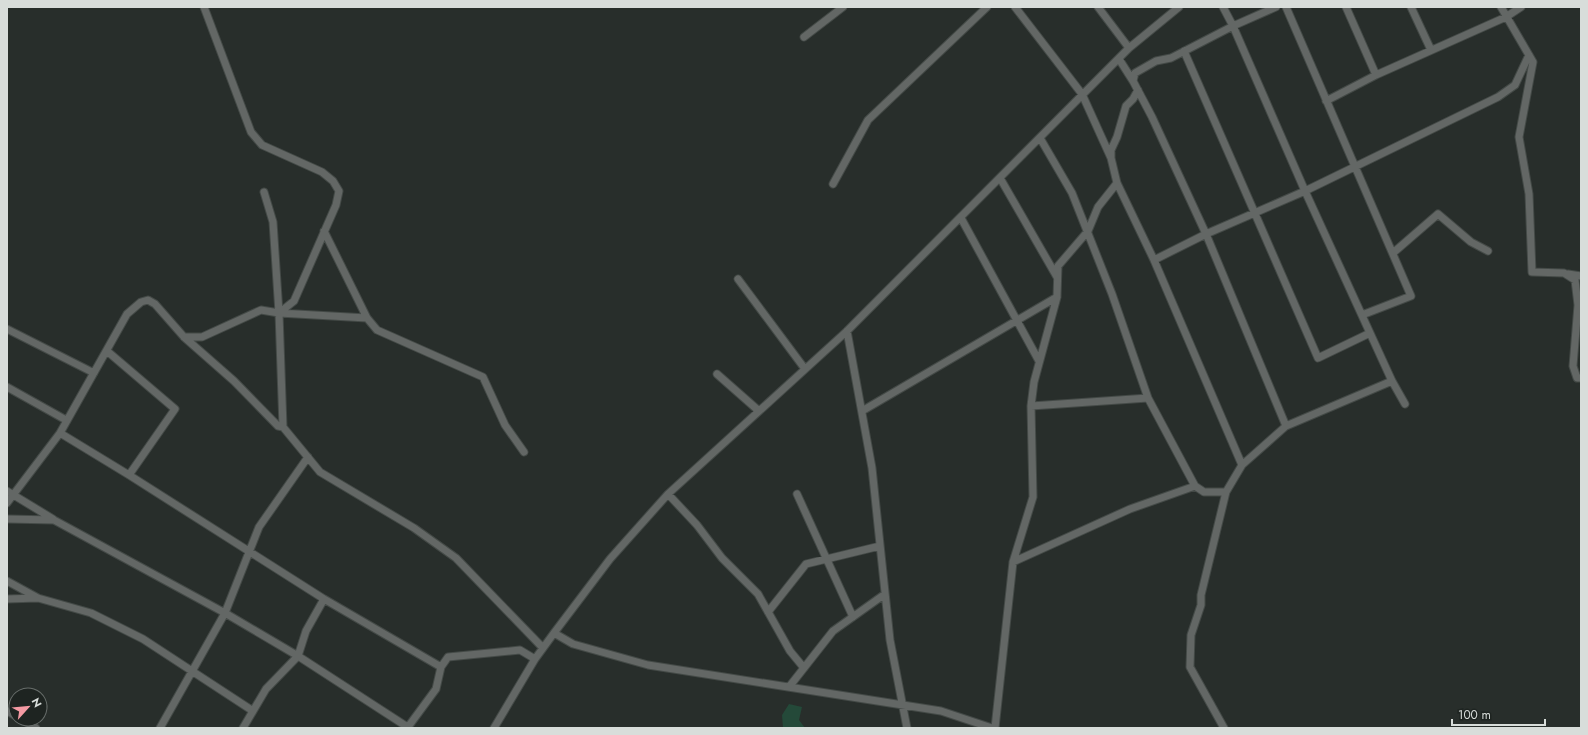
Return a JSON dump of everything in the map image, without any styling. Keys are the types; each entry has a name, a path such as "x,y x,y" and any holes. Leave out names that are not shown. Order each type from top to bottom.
{"street":[{"path":"204,7 251,132 262,145 322,172 333,181 339,191 324,231 294,301 279,313"},
{"path":"804,37 843,7"},
{"path":"833,184 868,120 987,7"},
{"path":"1015,7 1082,94 1111,158 1117,182 1154,260 1242,465"},
{"path":"1098,7 1129,48"},
{"path":"494,728 535,659 554,633 610,559 668,494 847,331 1129,48 1179,7"},
{"path":"1223,7 1233,26 1370,333 1405,404"},
{"path":"1133,81 1135,73 1156,61 1171,58 1233,26 1276,7"},
{"path":"1286,7 1411,296 1362,315"},
{"path":"1346,7 1376,75"},
{"path":"1411,7 1431,50"},
{"path":"1502,7 1506,17 1533,62 1519,137 1529,194 1532,272 1564,273 1581,276"},
{"path":"1326,101 1376,75 1506,17 1520,7"},
{"path":"1184,51 1318,358 1370,333"},
{"path":"1154,260 1206,234 1306,191 1498,97 1516,85 1529,56"},
{"path":"1119,59 1138,90 1206,234 1286,426"},
{"path":"1111,158 1111,150 1117,137 1126,106 1133,99 1138,90"},
{"path":"1040,138 1072,193 1088,231 1112,294 1148,398 1195,486 1204,492 1226,492"},
{"path":"1000,178 1057,277"},
{"path":"554,633 572,644 648,665 941,711 994,728 1013,562 1033,497 1031,406 1034,382 1057,297 1058,266 1088,231 1098,207 1117,182"},
{"path":"264,192 273,222 279,313 283,427"},
{"path":"1393,253 1438,214 1471,242 1488,251"},
{"path":"961,218 1039,361"},
{"path":"324,231 367,318 377,330 483,377 505,426 524,452"},
{"path":"1564,273 1574,280 1578,305 1573,366 1577,378 1581,378"},
{"path":"738,278 805,369"},
{"path":"862,411 1057,297"},
{"path":"7,503 10,493 60,433 127,314 141,302 148,300 155,304 184,337 234,381 278,426 283,427 320,472 414,528 456,558 543,648"},
{"path":"184,337 202,337 262,310 279,313 367,318"},
{"path":"7,329 94,372"},
{"path":"847,331 872,468 890,640 907,728"},
{"path":"107,351 175,409 129,475"},
{"path":"717,374 759,411"},
{"path":"1224,728 1190,667 1190,635 1201,605 1201,595 1226,492 1242,465 1286,426 1392,380"},
{"path":"7,387 66,420"},
{"path":"1031,406 1148,398"},
{"path":"60,433 250,550 324,599 441,667"},
{"path":"160,728 225,613 259,527 308,457"},
{"path":"1013,562 1130,509 1195,486"},
{"path":"10,493 54,520 225,613 298,656 409,728 436,689 441,667 448,657 520,650 535,659"},
{"path":"668,494 697,525 722,558 758,594 790,651 804,668"},
{"path":"798,494 853,617"},
{"path":"7,519 54,520"},
{"path":"768,612 806,564 880,546"},
{"path":"7,581 38,598 91,612 143,639 253,711"},
{"path":"789,687 833,631 885,594"},
{"path":"7,599 38,598"},
{"path":"243,728 266,689 298,656 306,631 324,599"}],"green space":[{"path":"789,704 802,707 799,720 805,728 783,728 782,715"}]}
